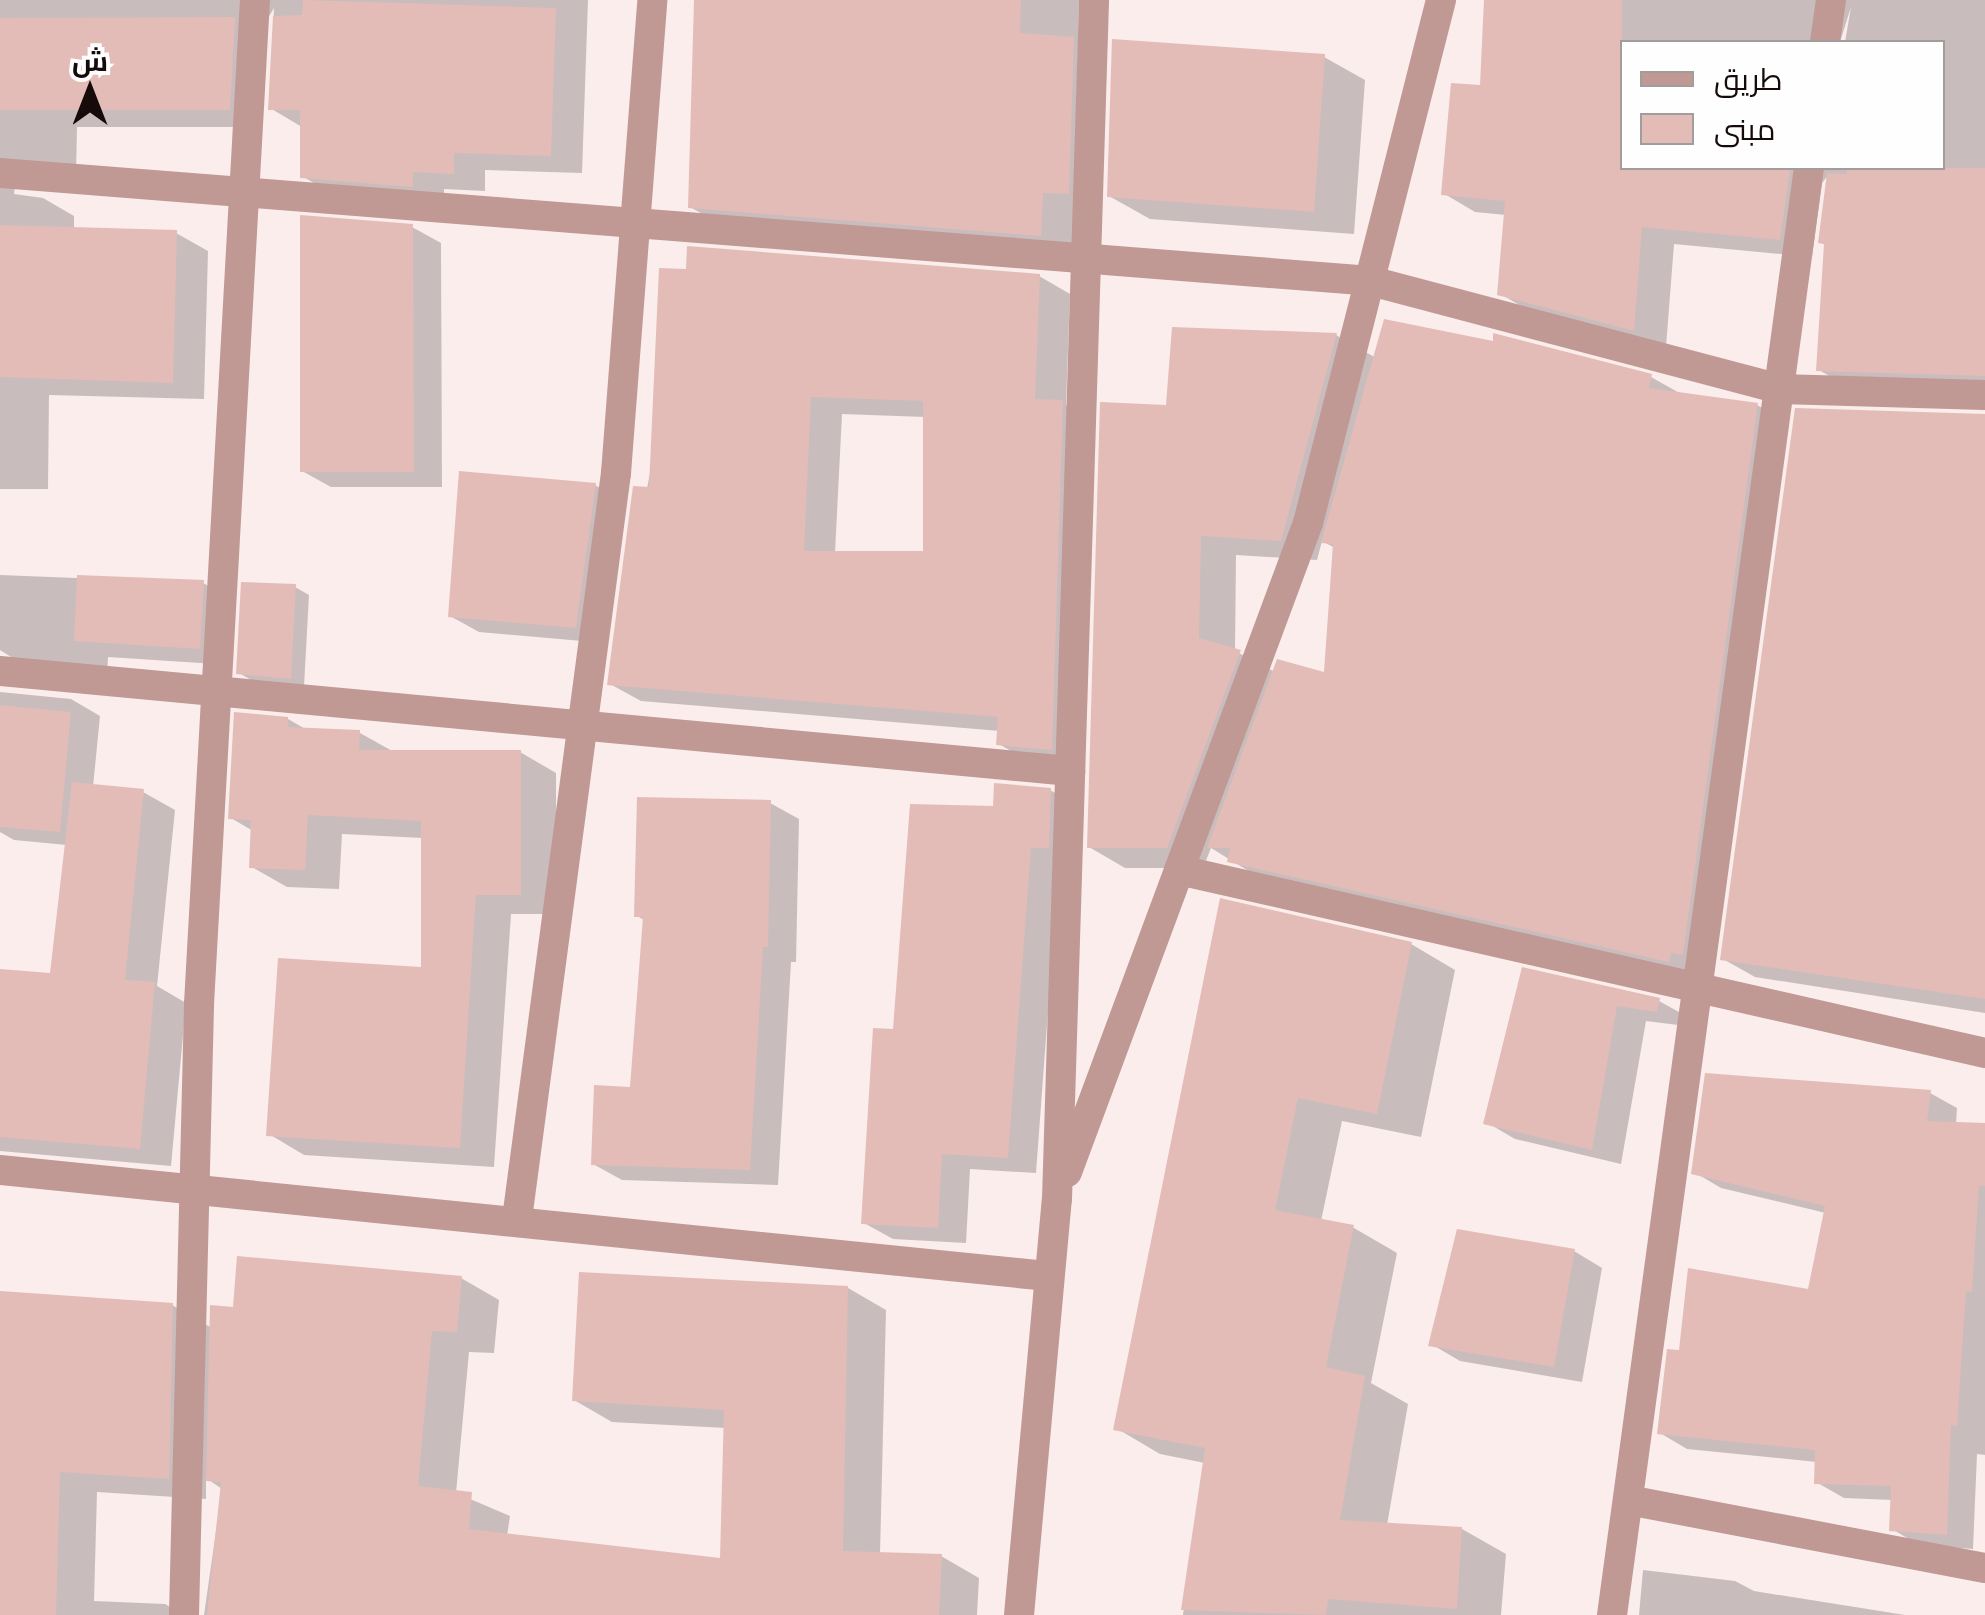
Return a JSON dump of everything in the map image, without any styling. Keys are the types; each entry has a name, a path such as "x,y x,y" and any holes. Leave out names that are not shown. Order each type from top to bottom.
{"street":[{"path":"184,1615 194,1185 216,691 256,0"},
{"path":"517,1220 616,474 652,0"},
{"path":"1019,1615 1057,1198 1094,0"},
{"path":"1057,1198 1308,523 1440,0"},
{"path":"1826,40 1831,0"},
{"path":"1612,1615 1809,170"},
{"path":"0,172 1371,280 1780,389 1985,394"},
{"path":"0,671 1070,771"},
{"path":"1179,870 1985,1052"},
{"path":"0,1170 194,1185 1047,1276"},
{"path":"1628,1500 1985,1568"}],"building":[{"path":"303,0 556,8 551,156 454,153 454,174 413,172 413,187 300,178 300,110 268,110 273,16 302,15"},
{"path":"694,0 1021,0 1020,33 1074,37 1069,194 1043,193 1041,236 688,208"},
{"path":"1484,0 1622,0 1620,170 1790,170 1780,240 1642,227 1634,331 1497,295 1505,201 1441,195 1451,83 1480,85"},
{"path":"235,17 230,110 0,110 0,18"},
{"path":"1112,39 1325,54 1314,212 1107,197"},
{"path":"1985,168 1985,376 1816,371 1824,244 1818,243 1827,173 1847,174 1847,170"},
{"path":"300,215 413,224 414,472 300,472"},
{"path":"0,225 177,230 173,383 0,377"},
{"path":"687,246 1040,274 1035,399 1063,400 1052,750 996,745 998,717 607,685 633,486 649,487 659,268 686,269","holes":["811,397 923,401 923,551 804,551"]},
{"path":"1384,319 1493,341 1493,333 1652,374 1649,388 1758,403 1683,955 1671,953 1669,962 1227,862 1230,848 1207,848 1277,659 1324,672 1333,544 1321,543"},
{"path":"1172,327 1337,333 1281,541 1201,536 1199,638 1241,650 1167,848 1087,848 1100,402 1166,405"},
{"path":"1795,408 1985,414 1985,999 1720,960"},
{"path":"459,471 596,483 576,628 448,617"},
{"path":"77,575 204,580 200,649 74,641"},
{"path":"241,582 296,584 291,679 236,674"},
{"path":"0,705 71,712 60,832 0,827"},
{"path":"234,712 288,717 288,727 360,730 359,750 521,750 521,895 476,895 460,1148 266,1136 278,958 421,967 421,821 308,815 305,870 249,868 251,820 228,819"},
{"path":"72,782 144,789 125,980 155,982 140,1149 0,1137 0,969 50,973"},
{"path":"994,783 1051,788 1049,848 1031,848 1008,1158 942,1154 938,1228 861,1224 873,1028 893,1029 910,804 993,806"},
{"path":"637,797 771,800 768,947 763,947 750,1170 591,1165 594,1085 630,1087 643,917 634,917"},
{"path":"1220,898 1412,942 1377,1114 1298,1098 1275,1210 1354,1225 1326,1367 1365,1376 1340,1520 1462,1527 1457,1609 1328,1599 1326,1615 1181,1610 1205,1448 1113,1430"},
{"path":"1522,967 1660,998 1657,1012 1617,1006 1592,1150 1483,1124"},
{"path":"1705,1073 1931,1090 1927,1121 1985,1123 1985,1186 1979,1186 1972,1292 1966,1291 1957,1426 1951,1425 1947,1535 1889,1531 1891,1486 1814,1484 1815,1450 1657,1434 1667,1349 1679,1350 1688,1268 1808,1289 1825,1206 1691,1174"},
{"path":"1457,1229 1575,1249 1554,1367 1428,1346"},
{"path":"237,1256 462,1276 457,1332 432,1331 418,1486 472,1492 469,1529 720,1558 724,1410 572,1401 579,1272 848,1286 843,1551 942,1554 939,1615 207,1615 221,1482 206,1481 210,1305 233,1307"},
{"path":"0,1291 173,1303 169,1479 60,1472 56,1615 0,1615"}]}
